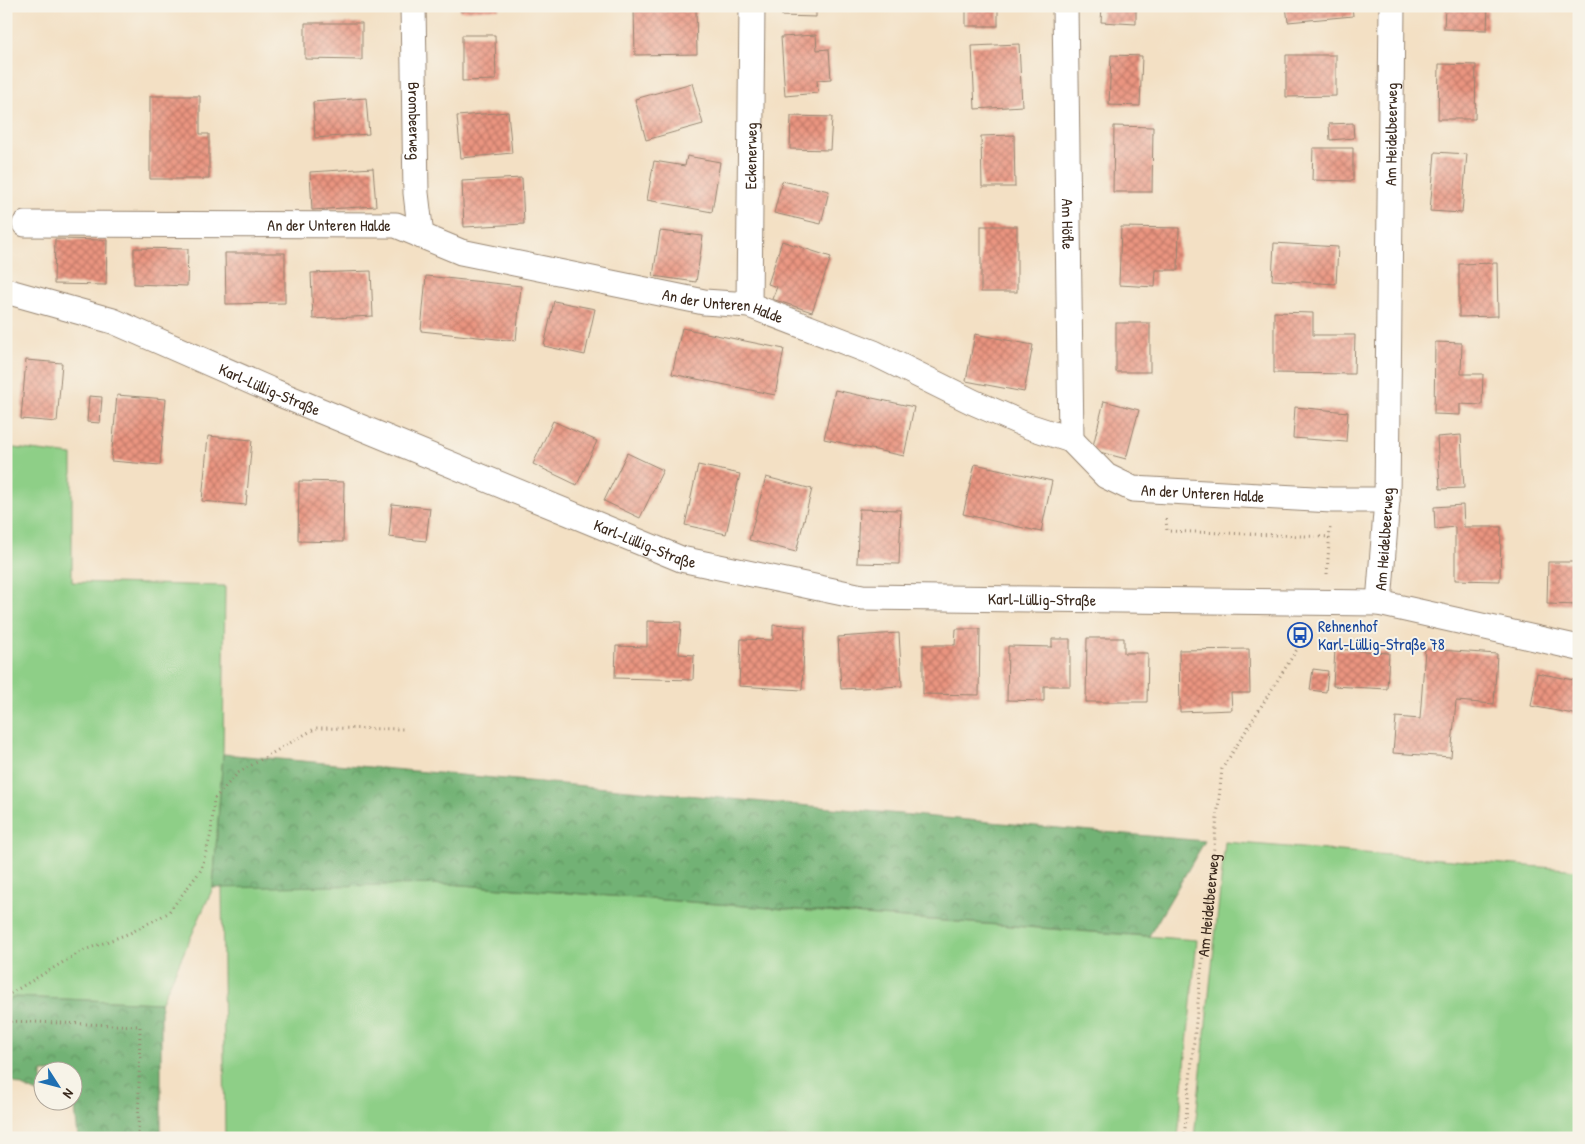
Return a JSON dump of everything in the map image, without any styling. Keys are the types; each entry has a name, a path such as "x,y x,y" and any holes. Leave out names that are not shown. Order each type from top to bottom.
{"street":[{"name":"Brombeerweg","path":"413,6 416,194 421,236"},
{"name":"Eckenerweg","path":"749,305 752,6"},
{"name":"Am Höfle","path":"1065,6 1071,440"},
{"name":"Am Heidelbeerweg","path":"1326,602 1378,603 1387,500 1392,6"},
{"name":"An der Unteren Halde","path":"25,224 396,225 461,252 496,260 704,302 749,305 874,352 973,402 1028,426 1071,440 1106,476 1133,489 1332,500 1387,500"},
{"name":"Karl-Lüllig-Straße","path":"6,291 114,320 275,392 681,559 862,597 1326,602"},
{"path":"1378,603 1579,648"}],"path":[{"path":"1166,491 1167,531 1330,537"},
{"path":"1328,561 1330,521"},
{"name":"Am Heidelbeerweg","path":"1184,1138 1222,769 1326,602"},
{"path":"6,996 82,951 130,934 168,913 201,870 211,834 214,799 238,773 316,728 406,729"},
{"path":"6,1022 140,1026 138,1138"}],"green space":[{"path":"6,447 72,455 72,582 225,586 223,754 213,888 161,1003 13,997 6,1002"},
{"path":"223,754 1205,841 1149,936 449,884 213,888"},
{"path":"1225,842 1579,870 1579,1138 1194,1138"},
{"path":"449,884 1197,940 1178,1138 225,1138 222,887"},
{"path":"13,997 161,1003 161,1138 78,1138 75,1112 82,1112 82,1062 32,1062 32,1091 6,1079 6,1002"}],"building":[{"path":"460,6 499,6 499,9 460,11"},
{"path":"783,6 816,6 816,17 782,16"},
{"path":"966,6 998,6 998,26 966,26"},
{"path":"1102,6 1136,6 1136,24 1101,22"},
{"path":"1286,6 1352,6 1353,16 1288,22"},
{"path":"1445,6 1488,6 1487,30 1444,29"},
{"path":"634,9 696,9 697,54 635,55"},
{"path":"305,23 362,23 362,60 305,59"},
{"path":"462,35 495,35 496,80 462,81"},
{"path":"816,35 817,50 829,49 831,79 817,80 818,93 785,96 781,37"},
{"path":"1019,44 1022,106 975,109 972,46"},
{"path":"1111,55 1142,56 1140,106 1109,105"},
{"path":"1286,55 1336,55 1336,96 1286,97"},
{"path":"1439,64 1476,65 1475,119 1438,119"},
{"path":"692,83 703,124 646,140 635,99"},
{"path":"150,96 200,96 200,134 209,134 209,179 150,179"},
{"path":"366,98 369,134 315,138 313,102"},
{"path":"508,112 512,153 461,158 457,116"},
{"path":"791,116 832,117 830,150 790,149"},
{"path":"1353,123 1354,138 1330,140 1329,124"},
{"path":"1114,126 1153,127 1152,192 1113,192"},
{"path":"1014,135 1015,187 982,187 981,136"},
{"path":"1313,148 1353,148 1353,181 1312,180"},
{"path":"1435,152 1467,154 1462,213 1430,211"},
{"path":"687,156 720,162 712,212 647,200 654,161 685,166"},
{"path":"373,168 376,206 312,210 310,172"},
{"path":"522,178 524,224 464,227 462,181"},
{"path":"782,181 829,191 821,224 774,213"},
{"path":"981,226 1017,226 1017,292 981,292"},
{"path":"1121,227 1179,228 1178,270 1156,270 1155,287 1119,285"},
{"path":"660,231 703,236 696,282 653,276"},
{"path":"55,239 107,240 106,285 54,284"},
{"path":"782,241 831,257 812,312 772,299 777,287 768,284"},
{"path":"1274,243 1338,247 1336,284 1272,280"},
{"path":"134,248 188,249 187,286 134,284"},
{"path":"225,253 285,253 285,303 226,304"},
{"path":"1497,263 1498,316 1459,317 1459,264"},
{"path":"371,271 373,316 313,319 311,273"},
{"path":"426,276 521,286 516,341 421,331"},
{"path":"554,301 595,309 585,355 544,346"},
{"path":"1274,312 1313,313 1313,335 1355,335 1354,374 1274,373"},
{"path":"1116,323 1150,323 1150,372 1116,372"},
{"path":"682,328 784,349 775,395 672,374"},
{"path":"975,334 1033,345 1024,392 966,381"},
{"path":"1435,342 1462,343 1461,374 1483,374 1482,405 1460,404 1460,415 1434,414"},
{"path":"26,360 62,363 57,422 21,419"},
{"path":"835,390 914,407 904,456 824,439"},
{"path":"117,395 166,399 160,465 111,461"},
{"path":"89,396 102,397 100,423 87,422"},
{"path":"1104,401 1139,410 1126,459 1092,450"},
{"path":"1295,407 1348,412 1346,442 1293,438"},
{"path":"553,421 597,441 577,485 533,464"},
{"path":"1461,435 1464,488 1440,489 1437,437"},
{"path":"208,436 252,440 246,505 202,501"},
{"path":"627,453 663,470 640,518 604,501"},
{"path":"975,464 1052,481 1041,532 963,514"},
{"path":"698,465 740,474 726,534 685,525"},
{"path":"766,477 812,489 796,552 749,540"},
{"path":"299,481 344,482 343,542 298,541"},
{"path":"392,504 430,508 426,541 389,537"},
{"path":"1463,505 1464,527 1501,527 1500,581 1455,580 1455,527 1435,529 1434,507"},
{"path":"859,509 901,510 899,564 857,563"},
{"path":"1548,562 1579,562 1579,605 1547,604"},
{"path":"647,621 681,622 679,654 694,655 693,680 615,678 616,646 647,647"},
{"path":"773,625 805,627 802,690 739,686 741,639 773,640"},
{"path":"956,629 980,629 979,695 923,694 923,645 955,645"},
{"path":"899,633 902,686 841,689 838,637"},
{"path":"1087,638 1124,638 1124,653 1148,653 1147,702 1086,702"},
{"path":"1052,639 1070,639 1070,686 1044,686 1044,701 1007,700 1008,646 1052,647"},
{"path":"1249,649 1250,693 1231,693 1232,710 1180,712 1179,650"},
{"path":"1335,649 1389,653 1387,689 1333,686"},
{"path":"1425,649 1497,654 1494,704 1456,701 1451,757 1393,753 1396,717 1420,719"},
{"path":"1313,669 1328,671 1326,692 1310,690"},
{"path":"1537,673 1579,681 1579,715 1531,706"}],"place":[{"name":"Rehnenhof Karl-Lüllig-Straße 78","path":"1300,635"}]}
